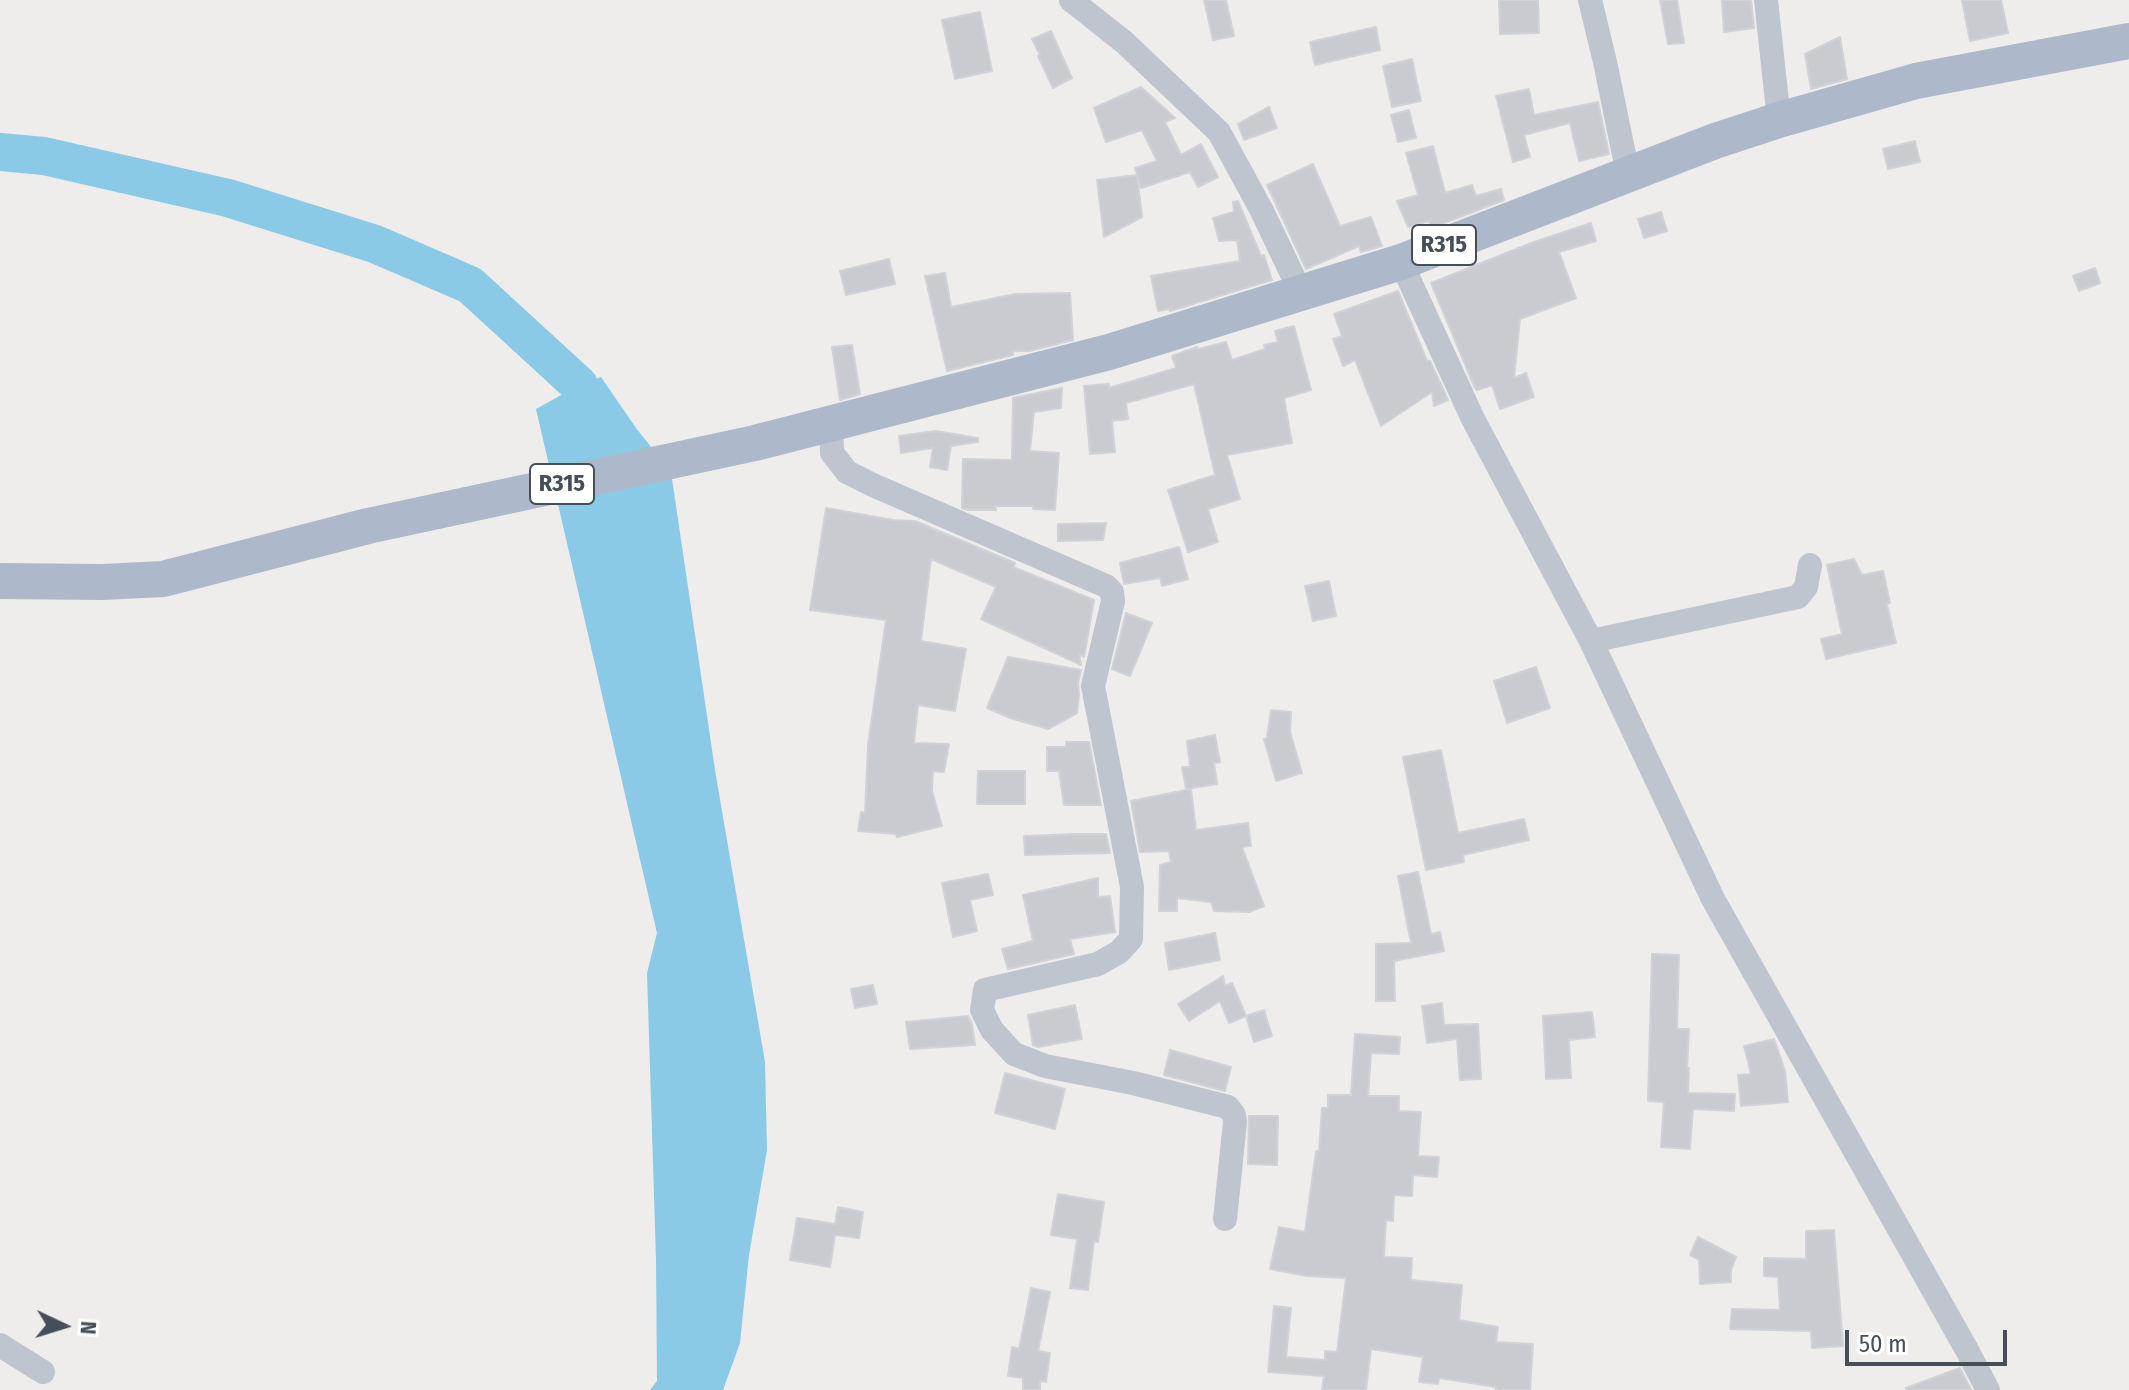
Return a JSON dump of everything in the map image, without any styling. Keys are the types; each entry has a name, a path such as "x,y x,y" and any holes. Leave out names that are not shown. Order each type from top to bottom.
{"main road":[{"name":"R315","path":"0,581 163,579 368,526 755,443 1109,352 1401,262 1715,141 1779,120 1916,81 2129,41"}],"street":[{"path":"1071,0 1124,42 1219,132 1262,211 1301,293"},
{"path":"1590,0 1628,174"},
{"path":"1766,0 1779,120"},
{"path":"1401,262 1473,419 1591,641 1713,899 1988,1390"},
{"path":"831,422 832,453 847,472 1106,586 1112,592 1113,601 1093,686 1132,887 1131,939 1119,952 1098,964 985,990 982,1010 992,1030 1014,1054 1045,1066 1133,1083 1228,1107 1235,1122 1225,1219"},
{"path":"1591,641 1798,597 1806,587 1810,565"},
{"path":"0,1345 43,1372"}],"water":[{"path":"601,377 671,472 715,770 765,1062 767,1150 749,1255 740,1343 723,1390 650,1390 657,1381 647,973 657,933 536,409 579,385"}],"building":[{"path":"1204,0 1226,0 1234,36 1213,40"},
{"path":"1499,0 1538,0 1539,33 1500,34"},
{"path":"1660,0 1677,0 1684,43 1668,44"},
{"path":"1722,0 1751,0 1754,28 1724,32"},
{"path":"1962,0 2001,0 2008,33 1970,41"},
{"path":"980,12 992,71 955,79 942,20"},
{"path":"1376,27 1380,50 1315,65 1310,42"},
{"path":"1051,31 1072,78 1053,88 1032,39"},
{"path":"1840,37 1847,79 1811,89 1805,54"},
{"path":"1412,59 1421,101 1392,107 1383,66"},
{"path":"1141,87 1175,118 1165,122 1181,155 1201,144 1218,177 1198,187 1190,172 1141,188 1135,168 1157,161 1142,130 1106,142 1094,108"},
{"path":"1529,89 1534,115 1598,102 1609,154 1579,161 1570,123 1524,135 1530,157 1513,162 1496,96"},
{"path":"1269,107 1277,128 1244,140 1238,124"},
{"path":"1409,110 1416,138 1398,142 1391,115"},
{"path":"1915,141 1920,162 1888,169 1883,149"},
{"path":"1433,146 1445,193 1472,185 1476,196 1501,189 1504,200 1431,228 1429,221 1408,227 1397,201 1418,195 1406,153"},
{"path":"1313,164 1340,226 1371,217 1382,246 1361,252 1359,246 1306,269 1267,185"},
{"path":"1137,175 1142,217 1104,237 1097,180"},
{"path":"1238,201 1261,256 1264,255 1272,280 1170,311 1158,311 1151,276 1240,261 1237,240 1219,241 1213,218 1234,212 1233,202"},
{"path":"1661,212 1667,231 1644,238 1638,219"},
{"path":"1591,223 1596,241 1559,252 1576,298 1520,319 1514,378 1526,373 1534,397 1500,409 1492,385 1475,388 1431,283"},
{"path":"889,259 895,284 846,295 840,271"},
{"path":"2095,268 2100,283 2079,291 2073,276"},
{"path":"945,273 951,307 1015,294 1070,293 1073,340 1029,351 1013,351 1013,355 947,371 925,276"},
{"path":"1398,291 1427,361 1430,361 1448,400 1434,406 1432,392 1381,426 1355,360 1343,366 1333,339 1342,336 1334,314"},
{"path":"1294,326 1311,390 1284,398 1292,443 1227,455 1240,499 1208,509 1218,542 1188,552 1168,490 1215,475 1194,384 1126,403 1128,419 1112,421 1115,452 1090,454 1084,386 1109,384 1109,388 1176,368 1172,356 1197,347 1226,342 1232,360 1278,342 1275,331"},
{"path":"852,345 860,394 840,400 832,347"},
{"path":"1062,388 1061,408 1034,412 1030,451 1059,453 1055,510 1033,509 1033,506 995,506 996,510 962,508 963,459 1012,460 1013,398"},
{"path":"936,431 978,438 978,442 951,446 947,470 930,467 933,448 901,453 899,436"},
{"path":"826,508 915,521 1015,563 1013,567 1094,600 1084,657 1079,654 1081,665 981,619 996,587 931,559 921,641 966,649 955,711 918,705 914,743 949,744 944,772 933,771 932,791 942,826 897,837 896,834 858,831 861,812 865,813 868,745 886,620 810,610"},
{"path":"1106,523 1103,540 1058,541 1058,524"},
{"path":"1179,547 1188,579 1162,586 1160,578 1124,584 1120,563"},
{"path":"1854,559 1862,575 1883,571 1896,643 1826,659 1821,639 1842,634 1827,565"},
{"path":"1329,581 1336,616 1313,621 1305,586"},
{"path":"1126,613 1152,623 1130,676 1112,669"},
{"path":"1008,657 1081,670 1077,713 1048,729 987,708"},
{"path":"1536,667 1550,708 1507,723 1494,681"},
{"path":"1271,710 1291,712 1290,732 1302,773 1276,781 1264,739 1267,738"},
{"path":"1215,735 1220,762 1214,763 1217,784 1186,789 1182,767 1190,767 1187,741"},
{"path":"1066,742 1089,742 1101,805 1064,805 1059,771 1047,771 1047,747 1066,747"},
{"path":"1441,750 1458,833 1524,819 1529,840 1463,855 1464,862 1426,870 1403,757"},
{"path":"978,771 1025,771 1025,804 977,804"},
{"path":"1191,789 1196,830 1248,823 1251,846 1242,847 1264,906 1249,912 1214,911 1211,902 1177,898 1177,911 1159,911 1160,865 1171,862 1169,851 1140,852 1131,801"},
{"path":"1106,834 1110,853 1025,855 1024,836"},
{"path":"1418,872 1431,934 1440,932 1444,951 1394,961 1395,1001 1376,1001 1376,944 1411,943 1398,876"},
{"path":"988,874 993,895 970,900 977,931 953,937 942,883"},
{"path":"1098,878 1098,897 1110,896 1115,932 1070,939 1074,954 1008,969 1002,949 1033,941 1023,895"},
{"path":"1215,933 1220,960 1169,970 1165,943"},
{"path":"1652,954 1679,955 1677,1029 1689,1029 1688,1093 1735,1094 1734,1111 1693,1109 1690,1149 1661,1147 1664,1102 1648,1101"},
{"path":"1223,976 1225,986 1232,983 1246,1016 1229,1023 1220,1001 1189,1021 1178,1004"},
{"path":"873,985 877,1004 855,1008 851,989"},
{"path":"1442,1003 1444,1025 1478,1024 1481,1079 1460,1080 1457,1039 1427,1043 1422,1006"},
{"path":"1075,1005 1082,1039 1038,1047 1033,1045 1028,1015"},
{"path":"1264,1010 1272,1036 1254,1042 1246,1016"},
{"path":"1592,1012 1595,1037 1569,1040 1571,1078 1546,1079 1543,1016"},
{"path":"968,1016 975,1045 910,1049 906,1022"},
{"path":"1355,1034 1400,1037 1399,1054 1371,1053 1368,1096 1399,1096 1399,1111 1421,1112 1418,1156 1439,1157 1437,1177 1413,1175 1412,1196 1394,1195 1393,1221 1386,1220 1384,1257 1412,1258 1411,1280 1462,1285 1459,1320 1498,1327 1496,1342 1533,1344 1530,1390 1496,1390 1496,1387 1439,1378 1438,1384 1419,1382 1423,1357 1371,1349 1366,1390 1322,1390 1324,1376 1268,1372 1274,1306 1291,1308 1286,1357 1325,1360 1325,1351 1337,1352 1346,1278 1307,1276 1270,1269 1279,1227 1305,1232 1316,1151 1319,1151 1322,1108 1328,1108 1328,1095 1351,1095"},
{"path":"1774,1039 1785,1071 1788,1102 1741,1106 1738,1075 1751,1074 1744,1046"},
{"path":"1170,1050 1231,1067 1225,1091 1164,1075"},
{"path":"1005,1073 1065,1089 1055,1129 995,1113"},
{"path":"1249,1116 1278,1116 1277,1165 1248,1164"},
{"path":"1058,1194 1104,1202 1098,1242 1094,1241 1088,1290 1070,1288 1077,1239 1051,1235"},
{"path":"838,1207 863,1212 859,1238 835,1235 830,1267 790,1260 797,1218 835,1224"},
{"path":"1834,1230 1843,1346 1812,1348 1811,1331 1730,1329 1732,1309 1780,1310 1778,1277 1764,1276 1764,1258 1806,1259 1806,1231"},
{"path":"1698,1237 1736,1257 1731,1282 1700,1284 1699,1260 1690,1255"},
{"path":"1031,1288 1050,1292 1038,1351 1050,1353 1046,1382 1040,1381 1040,1390 1023,1390 1023,1378 1008,1376 1012,1347 1019,1349"},
{"path":"1960,1368 1971,1390 1906,1390 1906,1388"}],"waterway":[{"path":"0,152 44,156 228,198 375,244 470,285 579,385 595,433"}]}
